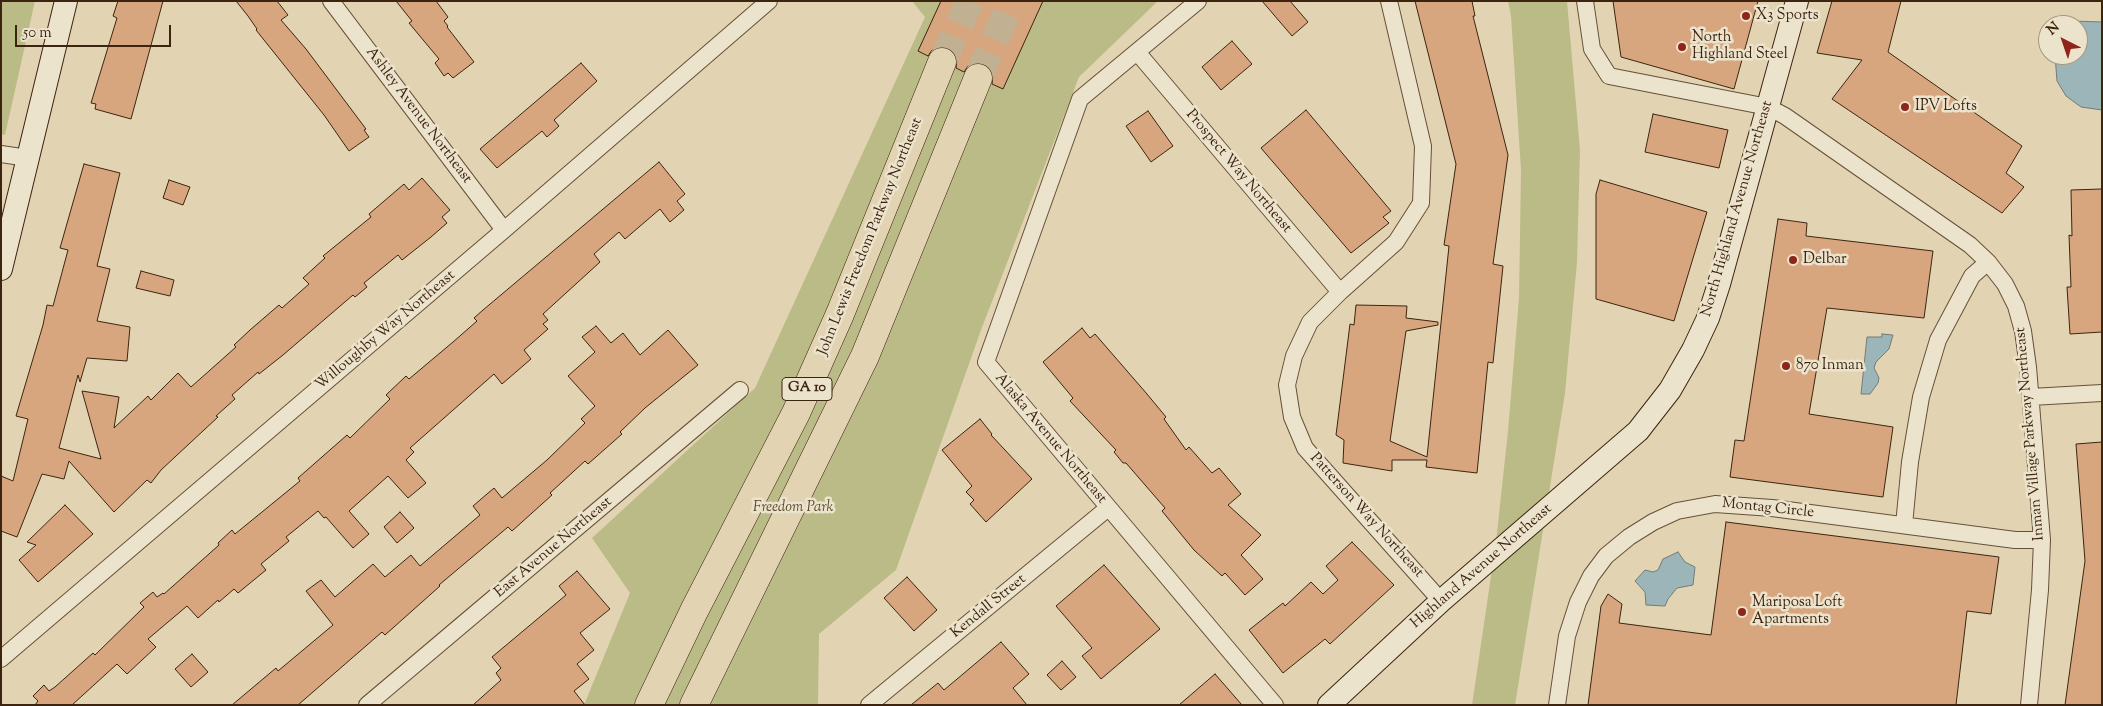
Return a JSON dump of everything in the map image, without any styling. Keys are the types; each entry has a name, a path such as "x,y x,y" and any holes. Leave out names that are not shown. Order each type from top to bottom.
{"highway":[{"name":"John Lewis Freedom Parkway Northeast","path":"649,705 698,603 796,413 844,305 942,62"},
{"name":"GA 10","path":"694,705 865,356 978,78"}],"main road":[{"path":"1,269 66,1"},
{"name":"North Highland Avenue Northeast","path":"1638,431 1670,390 1693,350 1708,318 1797,1"},
{"name":"Highland Avenue Northeast","path":"1329,705 1441,601 1638,431"}],"street":[{"name":"Ashley Avenue Northeast","path":"331,1 504,230"},
{"name":"Willoughby Way Northeast","path":"1,659 769,1"},
{"path":"1137,52 1198,1"},
{"name":"Patterson Way Northeast","path":"1389,1 1423,146 1421,202 1396,242 1340,292 1310,322 1294,356 1287,384 1292,417 1305,448 1441,601"},
{"name":"Inman Village Parkway Northeast","path":"1585,1 1592,49 1609,76 1768,107 1790,119 1956,235 1988,262 2005,284 2018,312 2023,331 2042,540 2040,590 2029,705"},
{"name":"Alaska Avenue Northeast","path":"1137,52 1080,100 986,362 1275,705"},
{"name":"Prospect Way Northeast","path":"1137,52 1340,292"},
{"path":"1,154 28,158"},
{"path":"1904,525 1910,462 1921,397 1938,340 1972,276 1988,262"},
{"name":"East Avenue Northeast","path":"367,705 740,390"},
{"path":"2030,397 2102,393"},
{"name":"Montag Circle","path":"1557,705 1567,636 1578,602 1591,576 1606,556 1629,537 1653,522 1678,511 1715,504 1772,508 2015,540 2042,540"},
{"name":"Kendall Street","path":"869,705 1108,508"}],"green space":[{"path":"1,1 35,1 5,135 1,134"},
{"name":"Freedom Park","path":"912,1 1158,1 1079,77 981,330 896,570 819,634 818,705 584,705 630,593 592,538 755,388 925,17"},
{"path":"1508,1 1567,1 1580,150 1577,262 1565,393 1515,705 1472,705 1496,542 1508,431 1519,298 1521,170 1511,16"}],"water":[{"path":"2088,22 2102,22 2102,110 2081,107 2066,96 2057,81 2056,65 2088,65"},
{"path":"1882,334 1893,335 1889,349 1876,362 1874,368 1879,378 1878,383 1870,394 1861,394 1867,337 1882,337"},
{"path":"1678,552 1685,562 1695,567 1693,585 1677,588 1665,606 1646,605 1645,592 1635,581 1645,570 1653,572 1658,570 1663,559"}],"building":[{"path":"118,1 163,1 131,119 95,109 96,104 91,103 117,18 113,16"},
{"path":"236,1 277,1 288,15 281,20 306,49 366,129 364,130 369,137 349,151 324,115 256,30"},
{"path":"396,1 436,1 448,17 444,21 447,27 474,62 453,78 448,73 444,76 435,63 439,59 409,23 412,21"},
{"path":"941,1 1043,1 1003,89 992,84 993,75 990,68 984,64 975,63 968,66 964,72 956,68 957,59 954,52 948,48 939,47 932,50 928,56 918,51"},
{"path":"1262,1 1290,1 1308,22 1292,36"},
{"path":"1415,1 1472,1 1475,16 1473,16 1508,155 1493,264 1503,266 1493,363 1488,362 1477,473 1426,467 1427,460 1392,460 1392,471 1343,463 1344,440 1336,435 1350,324 1354,325 1356,305 1407,306 1406,318 1438,322 1438,325 1406,331 1390,441 1427,457 1449,246 1444,245 1456,164"},
{"name":"North Highland Steel","path":"1613,1 1758,1 1734,89 1621,57"},
{"name":"IPV Lofts","path":"1832,1 1901,1 1888,52 2022,146 2006,173 2024,187 2002,213 1832,99 1862,60 1817,53"},
{"path":"1232,41 1252,64 1221,90 1202,67"},
{"path":"581,63 597,81 554,120 559,126 547,137 542,131 497,168 480,149"},
{"path":"1306,110 1391,211 1383,217 1389,223 1351,253 1261,148"},
{"path":"1148,111 1173,146 1151,162 1126,126"},
{"path":"1653,114 1728,130 1719,168 1645,152"},
{"path":"659,162 685,194 677,201 684,210 670,222 660,209 625,239 619,232 594,254 600,262 543,314 548,320 543,324 548,329 524,350 531,359 502,384 494,374 410,448 414,452 406,460 426,483 408,498 388,476 349,511 369,534 353,548 326,517 324,518 318,511 286,537 289,541 261,564 266,570 238,593 234,589 198,618 187,606 148,639 156,647 127,674 117,664 72,705 35,705 38,701 33,696 44,685 49,691 55,687 93,653 95,655 144,607 140,603 153,592 157,597 164,594 219,545 218,543 232,530 235,534 300,481 298,478 347,435 350,438 390,399 386,395 406,376 409,379 453,342 477,321 474,318 483,310"},
{"path":"84,164 120,173 97,266 110,269 97,321 130,327 127,361 87,358 80,382 78,375 59,448 101,459 82,391 119,397 114,428 148,396 151,400 178,373 191,387 236,347 234,345 250,330 279,305 282,308 309,284 303,278 325,258 323,256 371,217 369,214 404,184 409,190 422,178 450,210 442,217 447,223 431,237 402,260 398,255 364,283 367,287 355,297 353,295 283,355 259,374 258,372 232,395 235,399 216,416 218,417 161,470 151,483 147,480 114,512 69,461 64,479 42,474 17,537 1,531 1,476 13,481 28,419 16,416 43,325 47,305 53,306 68,250 60,248"},
{"path":"169,180 190,187 183,205 163,198"},
{"path":"1600,180 1707,212 1674,321 1596,299 1596,194"},
{"path":"2102,189 2102,332 2070,334 2067,287 2071,287 2069,235 2072,236 2071,190"},
{"name":"870 Inman","path":"1778,219 1807,223 1806,236 1933,251 1924,318 1827,308 1809,414 1893,427 1883,497 1730,477 1735,440 1744,441"},
{"path":"141,271 174,280 170,296 136,288"},
{"path":"596,326 611,343 623,333 640,355 668,330 698,365 645,408 620,432 622,434 588,464 585,461 550,493 552,495 512,531 508,527 439,585 385,635 382,632 298,705 232,705 276,668 278,671 333,625 306,591 321,580 335,597 373,564 385,577 411,555 420,566 480,515 473,506 494,488 502,498 547,460 585,423 581,419 595,406 568,376 595,352 582,337"},
{"path":"1082,328 1090,338 1095,334 1147,394 1166,417 1164,419 1186,450 1189,447 1212,473 1219,468 1241,494 1228,505 1261,535 1241,555 1263,579 1245,595 1225,573 1222,576 1194,550 1162,511 1165,508 1126,463 1123,463 1114,452 1116,450 1070,401 1073,398 1043,362"},
{"path":"980,419 991,435 1032,479 986,522 970,504 974,500 966,492 972,486 942,450"},
{"path":"2102,442 2102,705 2065,705 2085,561 2076,444"},
{"path":"65,505 93,534 38,582 19,560 36,545 27,542"},
{"path":"400,512 414,528 397,543 384,527"},
{"path":"1726,522 1999,557 1991,614 1967,611 1956,705 1588,705 1601,606 1608,594 1622,604 1619,623 1711,635"},
{"path":"1352,542 1394,585 1330,644 1325,639 1283,673 1249,630 1283,603 1285,606 1311,582 1323,594 1338,580 1326,566"},
{"path":"1104,565 1160,629 1101,679 1082,656 1092,648 1056,606"},
{"path":"577,571 610,609 580,633 594,650 577,664 589,679 574,691 585,705 473,705 501,680 496,673 501,668 492,657 566,595 559,586"},
{"path":"907,577 937,610 914,631 884,598"},
{"path":"1001,642 1029,674 1013,688 1027,705 911,705 938,683 944,690"},
{"path":"192,654 208,672 191,687 175,669"},
{"path":"1062,661 1076,677 1061,690 1047,675"},
{"path":"1215,674 1242,705 1179,705"}],"tunnel":[{"path":"942,62 970,1"},
{"path":"978,78 1012,1"}],"place":[{"name":"X3 Sports","path":"1746,16"},
{"name":"North Highland Steel","path":"1682,47"},
{"name":"IPV Lofts","path":"1905,107"},
{"name":"Delbar","path":"1793,260"},
{"name":"870 Inman","path":"1786,366"},
{"name":"Mariposa Loft Apartments","path":"1742,612"}]}
